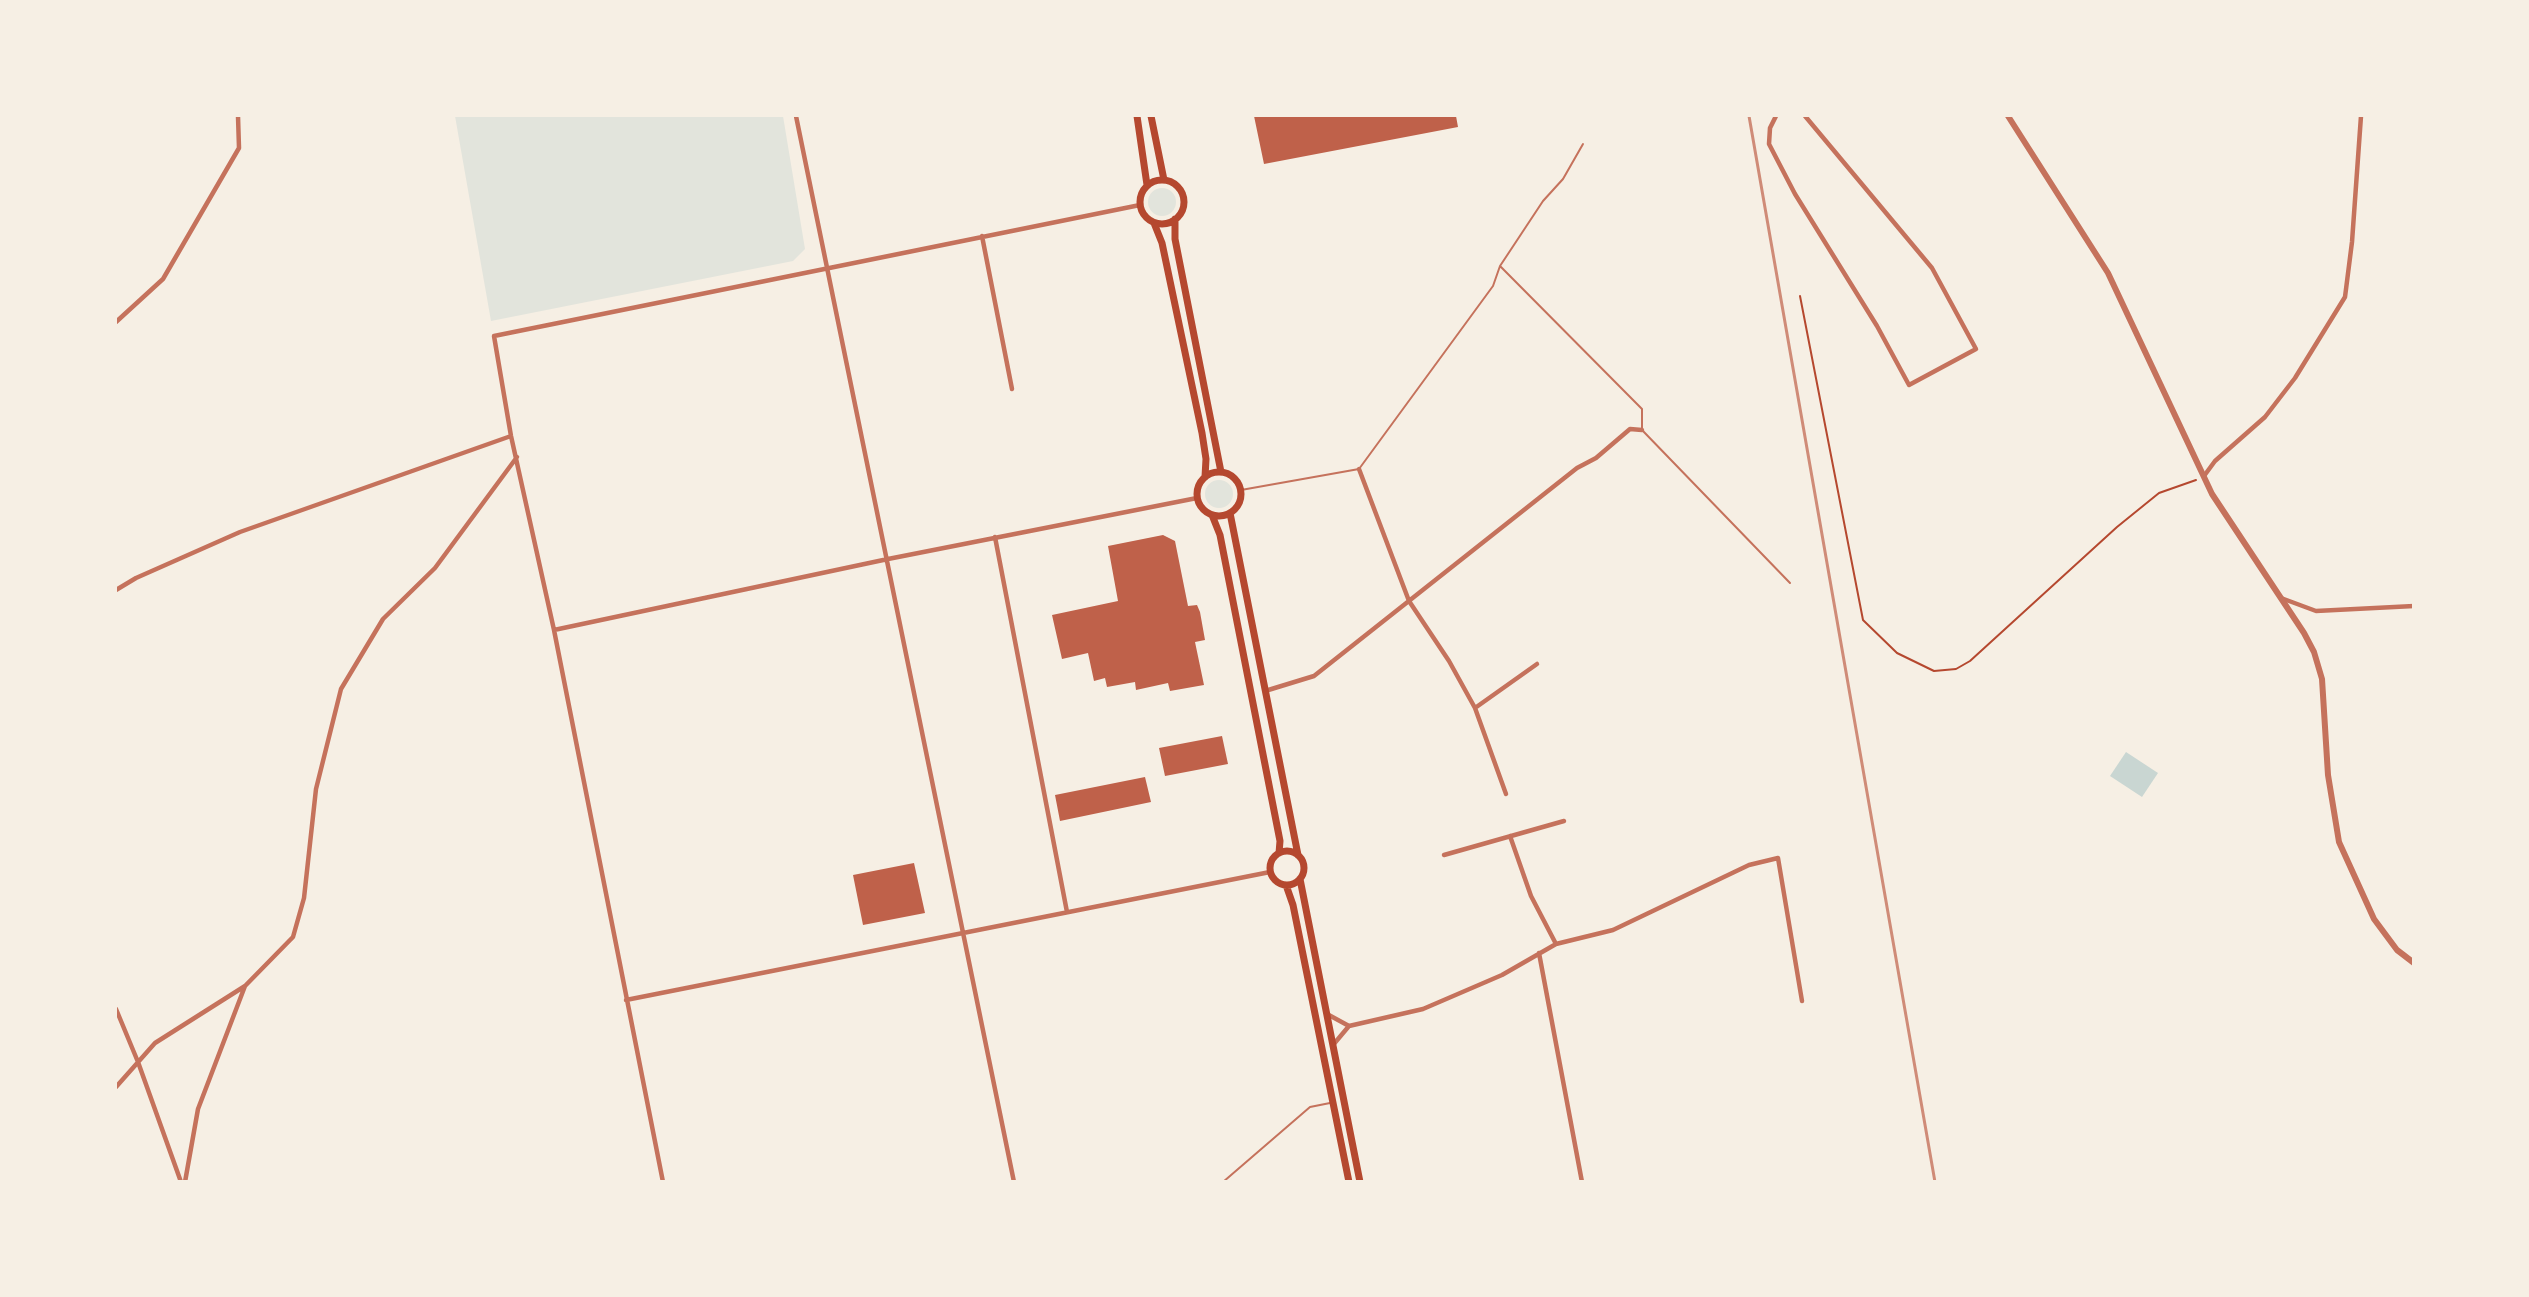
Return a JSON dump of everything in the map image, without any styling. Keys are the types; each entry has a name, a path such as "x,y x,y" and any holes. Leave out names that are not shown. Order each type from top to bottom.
{"main road":[{"path":"1137,116 1147,185"},
{"path":"1151,116 1164,180"},
{"path":"1154,223 1162,224 1175,219 1180,214 1184,200 1177,187 1164,180 1147,185 1140,205 1142,213 1154,223 1162,243 1202,433 1206,459 1205,477 1197,491 1197,498 1202,509 1212,515 1230,513 1239,503 1241,490 1234,478 1221,472 1205,477"},
{"path":"1175,219 1175,239 1221,472"},
{"path":"1230,513 1298,855 1304,866 1300,879 1360,1182"},
{"path":"1212,515 1222,546 1280,841 1279,853"},
{"path":"1298,855 1288,851 1279,853 1271,861 1270,872 1273,879 1286,885 1293,905 1349,1182"},
{"path":"1286,885 1300,879"}],"street":[{"path":"116,322 163,279 239,148 238,116"},
{"path":"796,116 829,267 856,419 888,559 962,934 1014,1182"},
{"path":"1776,116 1770,128 1769,144 1796,194 1877,326 1909,385 1976,349 1932,268 1805,116"},
{"path":"2008,116 2108,273 2212,494 2304,633 2320,672 2328,775 2339,842 2374,919 2397,950 2414,963"},
{"path":"2204,476 2215,461 2265,417 2295,378 2345,297 2361,116"},
{"path":"663,1182 554,630 511,436 494,336 1140,205"},
{"path":"982,236 1012,389"},
{"path":"1265,691 1314,676 1577,468 1596,459 1630,429 1642,430"},
{"path":"116,590 136,578 240,532 511,436"},
{"path":"116,1087 155,1043 245,986 293,937 304,898 316,789 341,689 383,619 435,568 517,457"},
{"path":"1359,469 1409,601 1449,661 1475,708 1506,794"},
{"path":"554,630 995,537 1197,498"},
{"path":"995,537 1067,912"},
{"path":"2281,598 2316,610 2414,606"},
{"path":"1475,708 1538,664"},
{"path":"1444,855 1564,821"},
{"path":"1510,836 1531,896 1557,944"},
{"path":"1333,1045 1349,1026 1423,1009 1502,975 1557,944 1613,930 1749,865 1778,858 1802,1001"},
{"path":"626,1000 1270,872"},
{"path":"1539,953 1582,1182"},
{"path":"183,1182 198,1109 245,986"},
{"path":"116,1009 183,1182"},
{"path":"1327,1014 1349,1026"}],"lane":[{"path":"1241,490 1359,469 1493,286 1500,266 1543,201 1563,179 1583,144"},
{"path":"1500,266 1642,409 1642,430 1790,583"},
{"path":"1223,1182 1310,1107 1332,1103"}],"path":[{"path":"1800,296 1863,620 1897,652 1934,671 1956,669 1970,661 2117,527 2159,493 2204,476"}],"shaded area":[{"path":"455,116 783,116 805,249 793,261 491,321"},
{"path":"1162,188 1172,192 1176,202 1172,212 1162,216 1152,212 1148,202 1152,192"},
{"path":"1219,480 1229,484 1233,494 1229,504 1219,508 1209,504 1205,494 1209,484"},
{"path":"2126,752 2158,773 2142,797 2110,776"}],"building":[{"path":"1254,116 1456,116 1458,127 1264,164"},
{"path":"1163,535 1175,541 1188,606 1197,605 1200,612 1205,640 1195,642 1204,685 1170,691 1168,683 1136,690 1135,682 1107,687 1105,678 1094,681 1088,653 1062,659 1052,615 1118,601 1108,546"},
{"path":"1222,736 1228,764 1165,776 1159,748"},
{"path":"1145,777 1151,802 1060,821 1055,795"},
{"path":"914,863 925,913 863,925 853,875"}],"railway":[{"path":"1749,116 1935,1182"}]}
